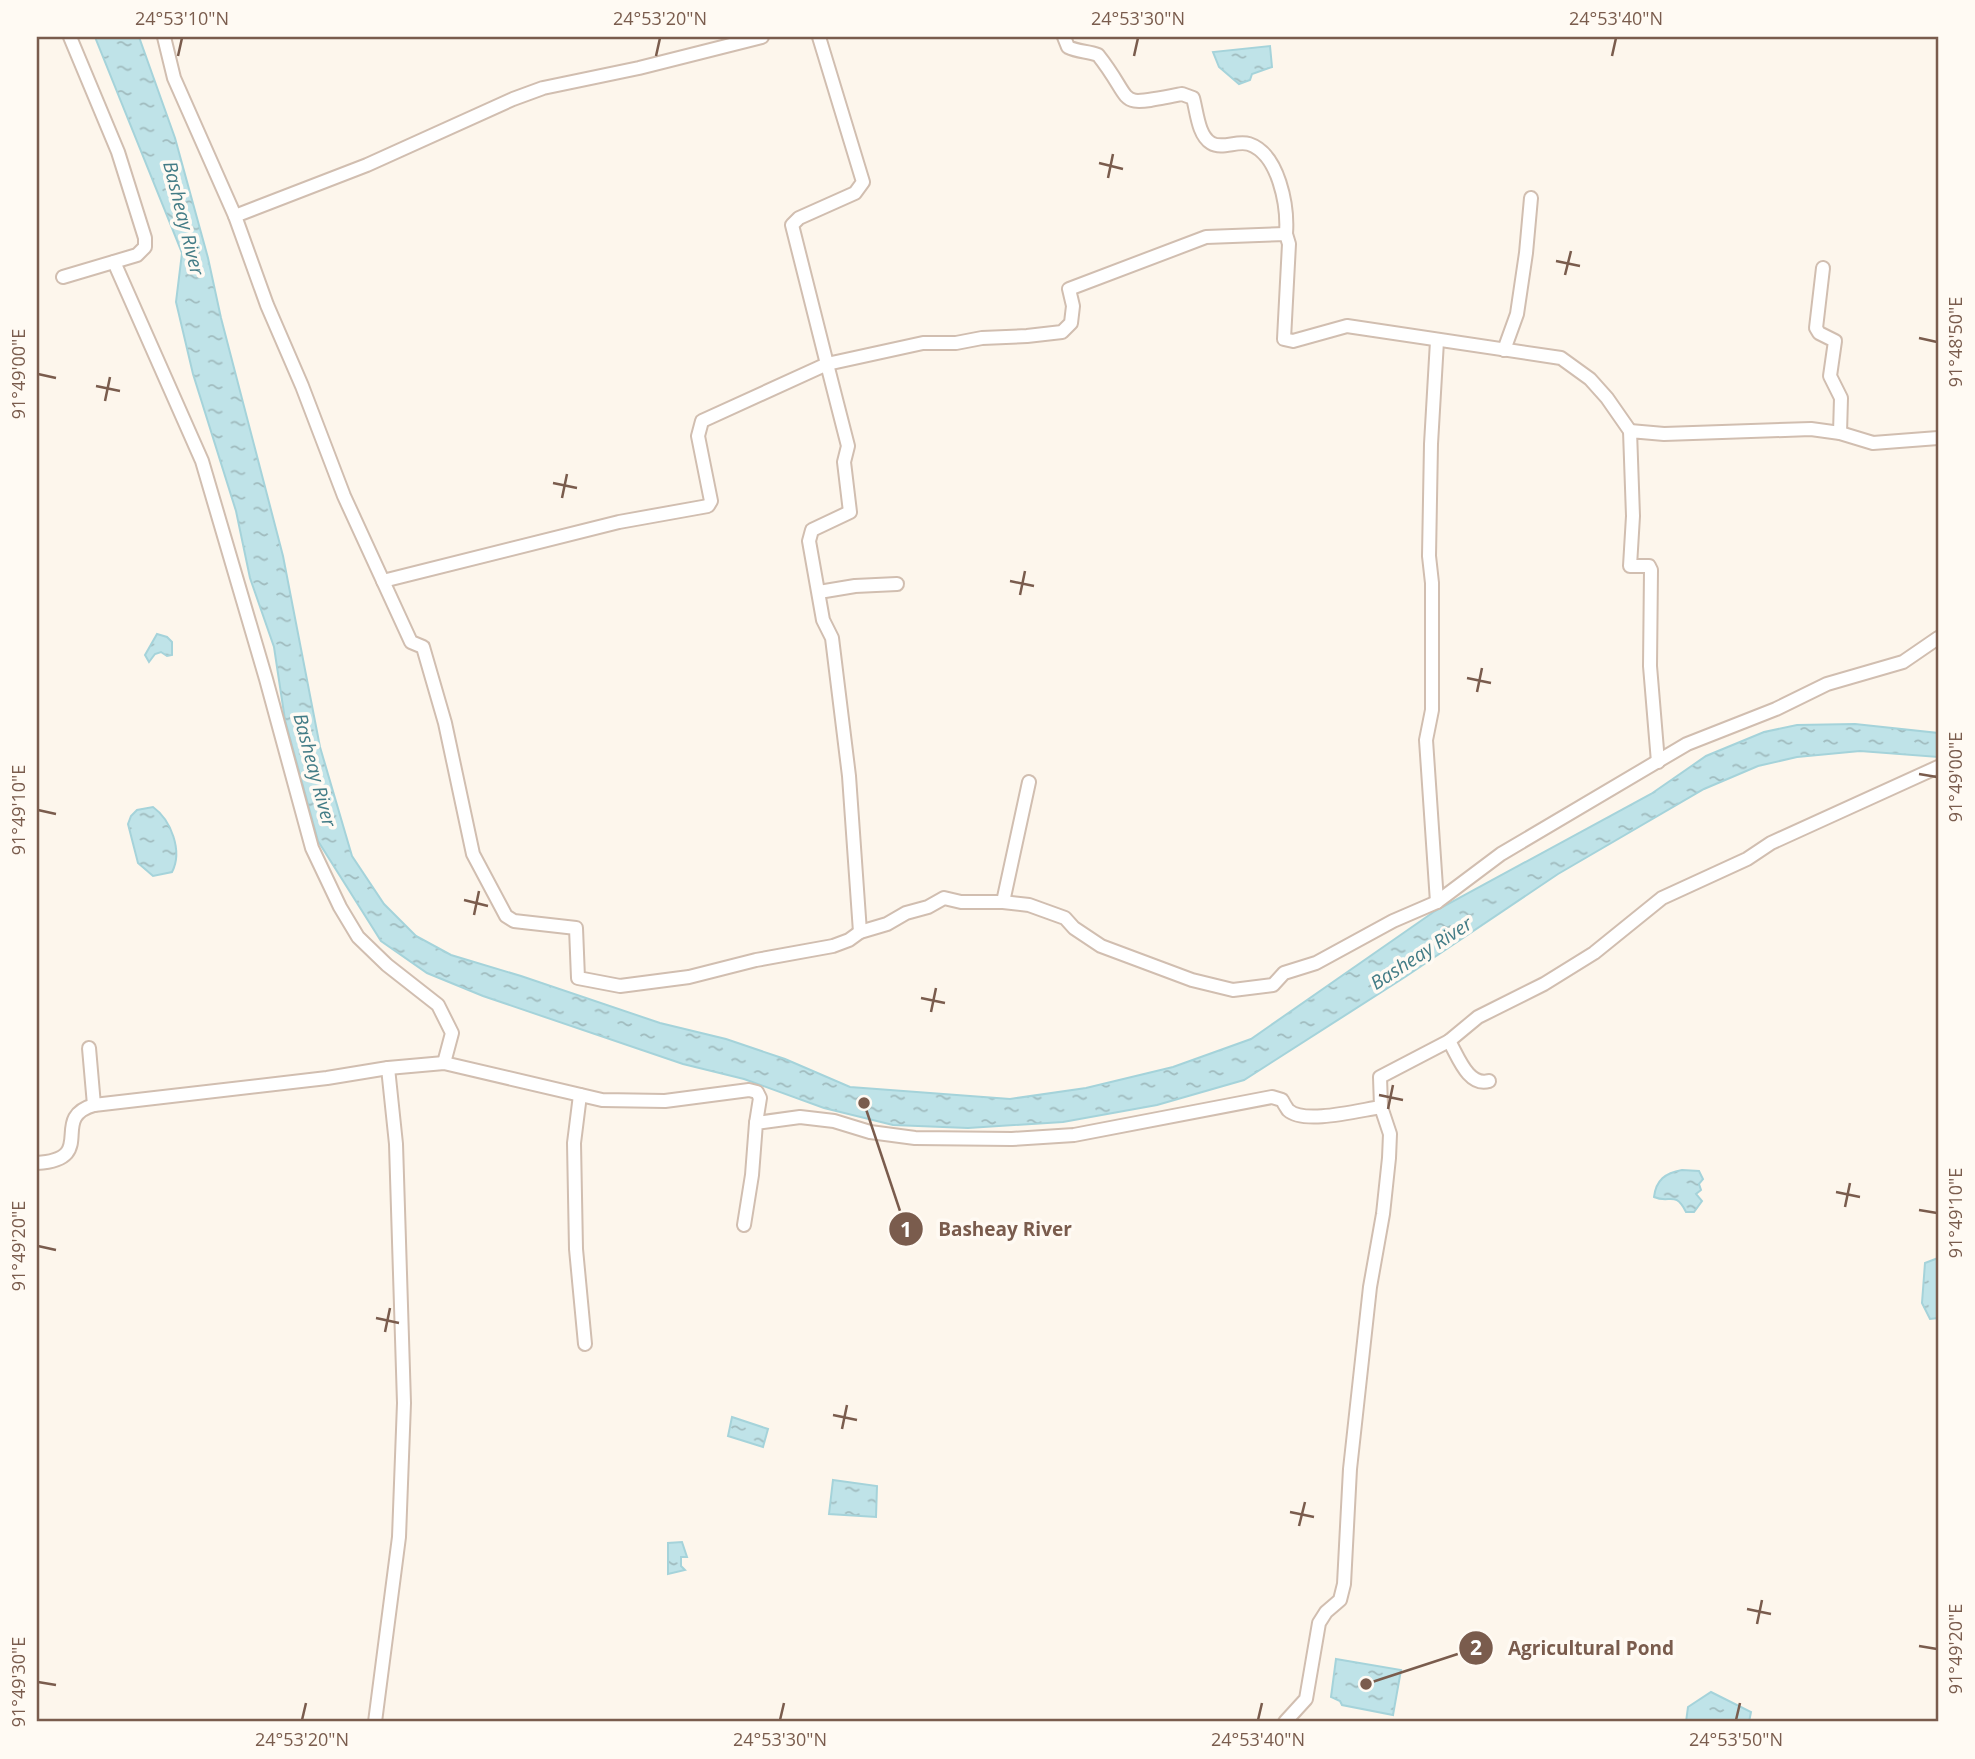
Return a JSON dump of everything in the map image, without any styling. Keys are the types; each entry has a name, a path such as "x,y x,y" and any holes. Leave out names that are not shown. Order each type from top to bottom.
{"street":[{"path":"63,277 137,255 145,247 145,238 118,152 70,37"},
{"path":"164,37 174,78 197,135 235,215 267,306 302,386 344,496 411,642 423,647 445,723 473,854 506,916 514,921 576,928 578,978 620,986 689,977 756,960 833,946 860,932 887,924 944,898 961,902 1028,905 1065,918 1074,928 1101,946 1192,980 1233,990 1273,985 1284,973 1316,963 1393,921 1437,902 1501,854 1687,744 1776,709 1827,684 1903,662 1938,638"},
{"path":"235,215 367,165 543,88 639,68 762,37"},
{"path":"819,37 863,182 855,193 799,218 792,225 848,446 844,462 850,512 812,530 809,534 824,620 832,638 849,776 860,932"},
{"path":"1064,37 1068,47 1076,52 1098,54 1130,102 1188,95 1193,98 1202,132 1210,143 1248,143 1266,155 1278,177 1287,213 1286,234 1289,244 1284,339 1293,341 1347,326 1561,358 1590,379 1607,398 1630,431 1633,516 1630,566 1650,566 1651,570 1650,666 1658,762"},
{"path":"1504,351 1517,314 1531,198"},
{"path":"383,581 619,522 708,506 711,501 698,436 702,421 827,364 923,343 956,343 982,338 1027,337 1062,332 1071,323 1073,306 1069,289 1206,237 1286,234"},
{"path":"114,262 202,461 267,679 312,849 358,937 387,965 438,1005 452,1033 444,1063"},
{"path":"1823,268 1816,330 1835,341 1830,376 1841,398 1840,433"},
{"path":"1437,341 1431,444 1429,556 1432,583 1433,710 1426,740 1437,902"},
{"path":"1630,431 1664,434 1811,429 1840,433 1873,443 1938,438"},
{"path":"819,592 855,586 897,584"},
{"path":"1285,1722 1306,1699 1319,1623 1326,1612 1340,1600 1344,1584 1350,1469 1370,1287 1389,1158 1390,1134 1381,1107 1380,1077 1449,1041 1478,1017 1544,984 1594,953 1662,898 1938,767"},
{"path":"1003,902 1029,782"},
{"path":"1449,1041 1472,1079 1482,1083 1489,1081"},
{"path":"89,1048 94,1105"},
{"path":"37,1163 61,1159 67,1154 75,1115 81,1109 94,1105 444,1063 602,1100 664,1101 757,1091 760,1098 744,1225"},
{"path":"375,1722 399,1537 404,1403 396,1144 388,1068"},
{"path":"580,1095 574,1143 576,1249 584,1344"},
{"path":"756,1123 800,1117 834,1121 870,1132 915,1138 1012,1139 1074,1135 1272,1097 1282,1101 1288,1110 1295,1114 1318,1117 1381,1107"}],"water":[{"path":"95,37 139,37 175,138 283,556 320,747 352,856 384,904 416,936 451,955 660,1023 726,1039 785,1059 850,1087 1010,1099 1086,1088 1173,1067 1251,1039 1435,911 1651,794 1706,756 1764,732 1797,725 1855,724 1938,733 1938,757 1860,751 1797,757 1758,766 1704,789 1558,874 1405,977 1244,1080 1157,1105 1063,1122 968,1128 893,1125 824,1108 744,1079 683,1064 483,996 427,973 381,941 318,841 285,720 274,647 250,578 236,511 193,374 176,302 182,253"},
{"path":"1270,46 1272,67 1252,74 1250,80 1239,84 1219,67 1213,52"},
{"path":"157,634 172,642 172,655 167,656 161,652 155,654 149,662 145,655"},
{"path":"153,807 170,828 176,855 172,872 153,876 138,863 128,824 137,810"},
{"path":"1682,1170 1699,1171 1703,1179 1699,1184 1701,1190 1696,1194 1702,1201 1694,1212 1686,1212 1675,1199 1654,1197 1662,1178"},
{"path":"1938,1258 1938,1318 1930,1319 1922,1303 1925,1263"},
{"path":"732,1417 768,1429 763,1447 728,1436"},
{"path":"833,1480 877,1486 876,1517 829,1514"},
{"path":"682,1542 687,1557 681,1557 681,1566 685,1570 668,1574 668,1543"},
{"path":"1336,1659 1401,1670 1393,1715 1342,1705 1331,1697"},
{"path":"1711,1692 1751,1712 1749,1722 1686,1722 1688,1707"}],"place":[{"name":"Basheay River","path":"864,1103"},
{"name":"Agricultural Pond","path":"1366,1684"}]}
